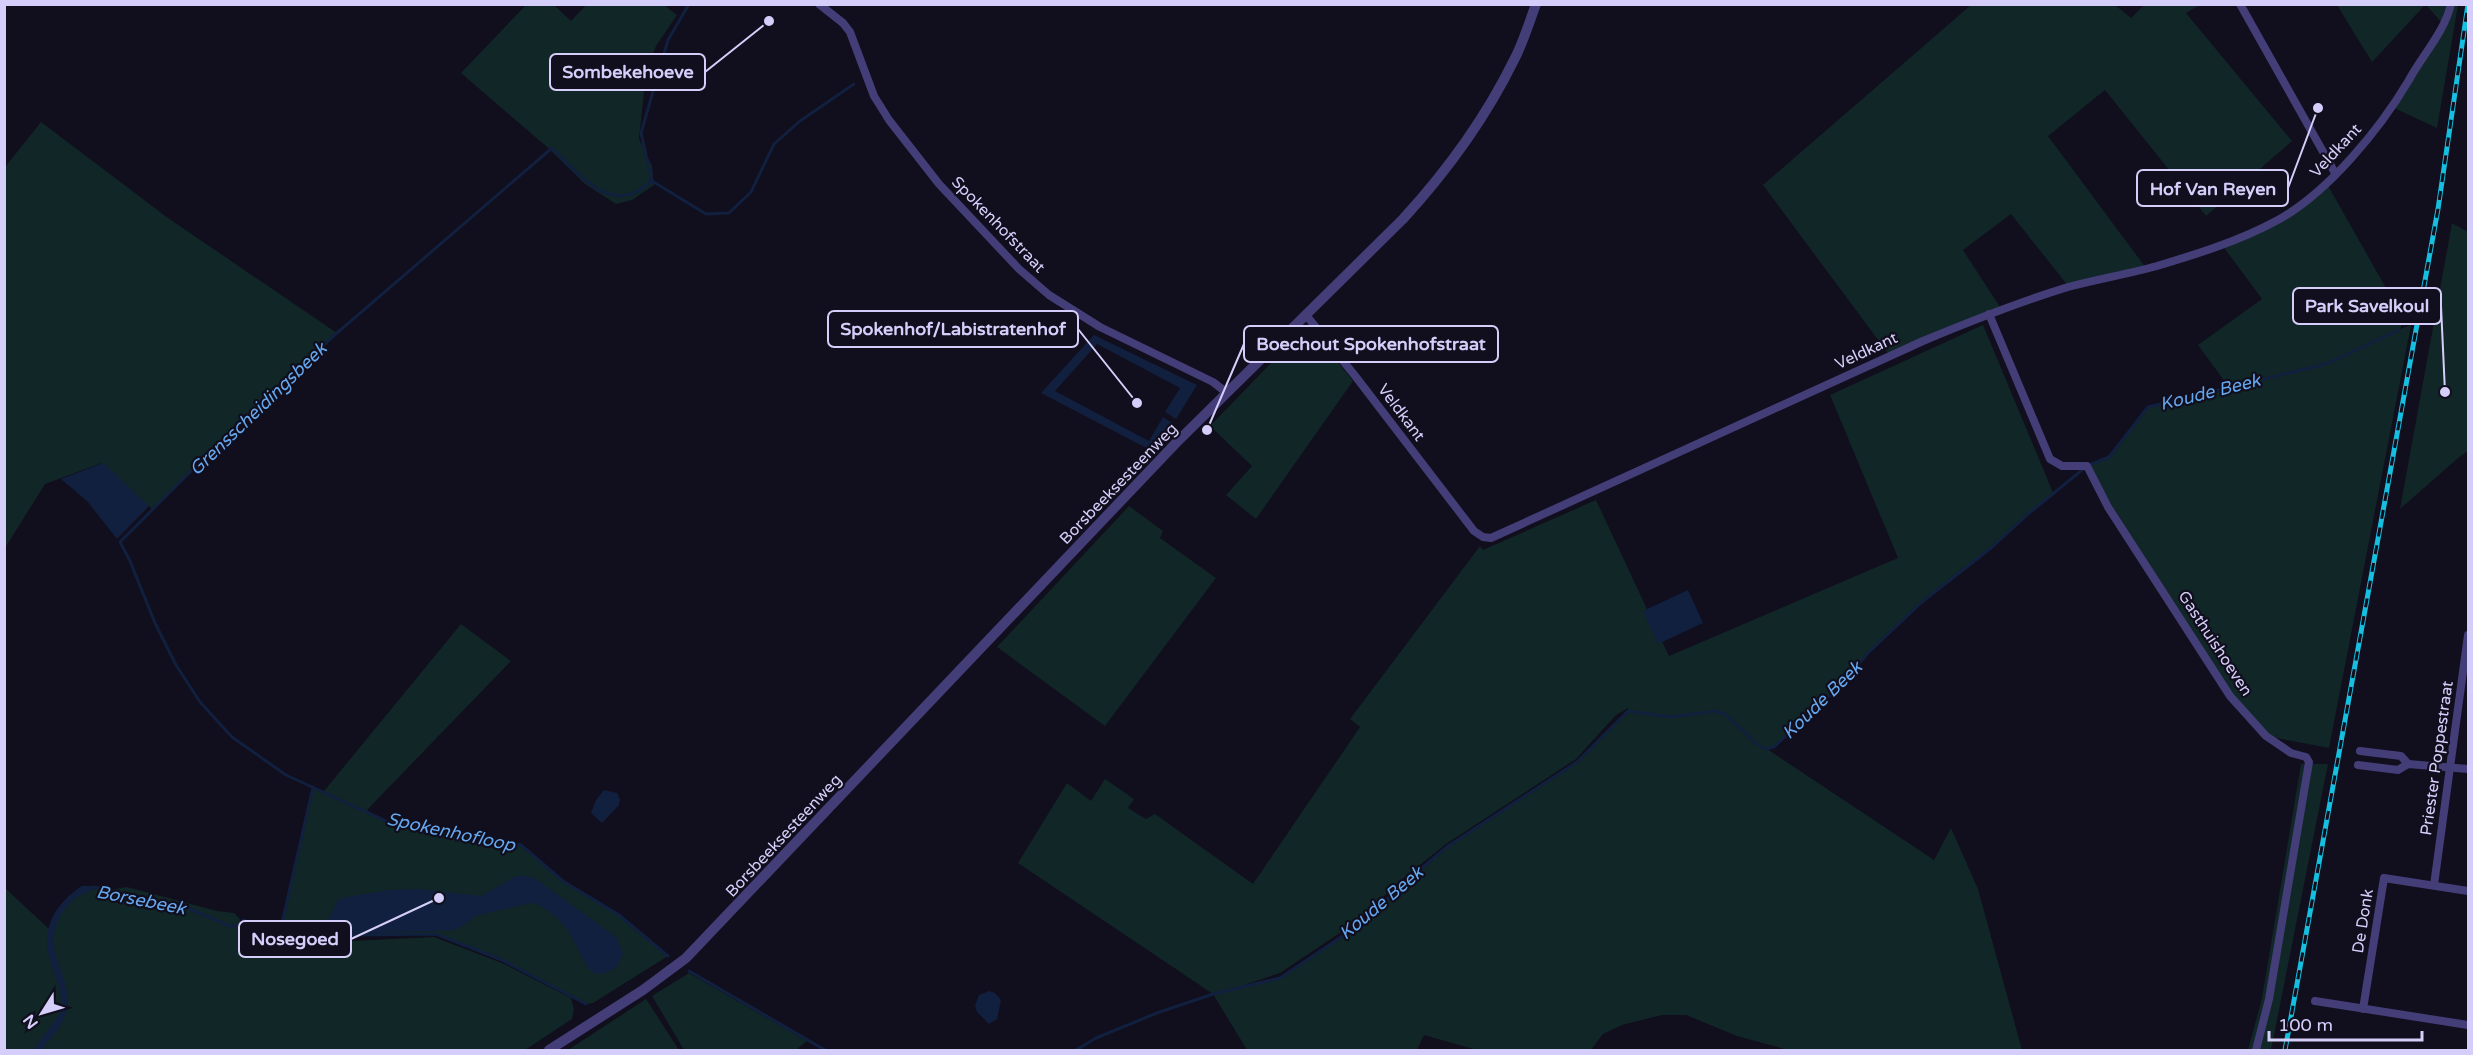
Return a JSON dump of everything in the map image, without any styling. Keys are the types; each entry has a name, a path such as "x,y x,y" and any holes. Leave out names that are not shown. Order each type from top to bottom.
{"street":[{"name":"Spokenhofstraat","path":"819,4 850,32 874,96 895,128 939,184 1018,269 1049,295 1084,318 1213,382 1227,393"},
{"name":"Borsbeeksesteenweg","path":"549,1050 643,990 686,958 1118,504 1403,219 1460,150 1489,107 1515,58 1536,4"},
{"path":"2240,4 2336,173"},
{"name":"Veldkant","path":"1306,315 1474,531 1483,537 1491,538 1923,341 1989,314 2068,287 2154,266 2244,237 2278,220 2301,205 2336,173 2392,107 2443,24 2451,4"},
{"name":"Gasthuishoeven","path":"1989,314 2050,459 2062,466 2087,466 2108,507 2230,696 2266,736 2291,753 2306,758 2309,762 2269,999 2256,1050"},
{"name":"Priester Poppestraat","path":"2434,885 2469,635"},
{"path":"2361,751 2401,756 2408,764"},
{"path":"2358,765 2398,770 2408,764 2469,770"},
{"name":"De Donk","path":"2363,1009 2384,878 2434,885"},
{"path":"2434,885 2469,891"},
{"path":"2315,1001 2469,1025"}],"green space":[{"path":"587,4 664,5 677,15 656,46 646,73 639,139 652,166 654,185 632,200 616,204 585,184 547,147 461,73 526,5 554,5 571,21"},
{"path":"1971,5 2115,5 2131,18 2144,5 2200,5 2186,13 2292,141 2206,216 2105,90 2048,136 2146,268 2069,287 2011,214 1963,250 2002,310 1890,356 1763,185"},
{"path":"2337,5 2425,5 2372,62"},
{"path":"2426,5 2458,5 2437,128 2392,107 2443,24"},
{"path":"41,122 168,218 337,333 226,436 153,510 102,463 45,484 5,548 5,167"},
{"path":"2326,182 2386,288 2407,292 2405,316 2400,329 2411,325 2329,748 2266,736 2241,710 2087,466 2109,457 2148,407 2228,386 2198,345 2262,299 2222,245 2278,220"},
{"path":"2452,223 2468,232 2468,451 2400,509"},
{"path":"1983,325 2054,495 1922,602 1869,652 1840,686 1774,747 1767,749 1934,860 1951,828 1978,889 2022,1050 1788,1050 1737,1036 1686,1015 1662,1015 1622,1025 1603,1034 1591,1050 1477,1050 1424,1035 1417,1050 1247,1050 1213,994 1018,863 1067,783 1091,801 1105,779 1134,799 1128,808 1146,819 1155,814 1253,884 1360,727 1350,719 1480,546 1483,550 1596,500 1669,656 1898,558 1830,395","holes":["1628,708 1628,711 1577,762 1448,846 1362,923 1280,978 1232,989 1280,973 1359,920 1400,881 1446,844 1576,759 1616,715"]},
{"path":"1305,328 1312,329 1353,381 1256,519 1226,495 1252,466 1210,426"},
{"path":"1129,506 1163,531 1160,538 1216,578 1105,726 997,647"},
{"path":"461,624 511,661 367,810 388,822 460,831 521,845 563,881 619,915 668,956 593,1003 586,1004 502,960 436,934 279,936 313,787 324,791"},
{"path":"2301,764 2328,764 2271,1050 2248,1050 2262,998"},
{"path":"4,887 49,929 67,899 89,888 109,890 127,887 217,911 234,913 248,935 270,945 434,937 502,963 571,998 574,1009 572,1019 525,1050 5,1050"},
{"path":"689,973 807,1041 796,1050 684,1050 652,996"},
{"path":"646,999 679,1050 568,1050"}],"water":[{"path":"1094,335 1197,385 1176,419 1165,412 1180,388 1097,344 1055,391 1149,441 1163,417 1174,424 1152,451 1041,393"},
{"path":"103,463 149,506 117,539 87,501 61,479"},
{"path":"1688,590 1703,623 1658,644 1643,611"},
{"path":"604,790 617,793 620,799 619,805 602,823 591,813 596,800"},
{"path":"516,876 536,879 616,937 623,954 616,968 597,974 589,970 568,930 556,917 541,906 532,903 478,915 456,930 325,935 321,933 338,900 342,898 389,890 420,889 481,896"},
{"path":"82,886 91,886 93,890 78,896 68,906 55,928 53,940 65,983 66,1014 41,1050 33,1050 60,1014 61,1007 60,993 47,948 49,927 58,908"},
{"path":"989,991 995,993 1001,1000 997,1019 989,1024 977,1012 975,1005 979,995"}],"waterway":[{"path":"652,181 641,133 668,40 689,4"},
{"path":"652,181 706,214 729,213 751,192 774,144 800,121 854,84"},
{"name":"Grensscheidingsbeek","path":"652,181 636,192 624,196 612,195 590,184 552,148 337,333 226,436 120,542 176,665 200,702 232,737 286,775 388,822 460,831 521,845 563,881 619,915 668,956"},
{"name":"Koude Beek","path":"1076,1050 1096,1038 1157,1013 1213,994 1280,978 1362,923 1448,846 1577,762 1628,711 1671,717 1716,711 1725,714 1758,745 1766,749 1774,747 1840,686 1869,652 1922,602 1991,548 2087,466 2109,457 2148,407 2326,364 2399,330"},
{"name":"Borsebeek","path":"243,920 260,934 275,938 279,936 313,787"},
{"name":"Borsebeek","path":"89,888 95,887 190,909 232,927 236,924"},
{"path":"279,936 436,934 502,960 586,1004"},
{"name":"Spokenhofloop","path":"689,971 825,1050"}],"railway":[{"path":"2285,1050 2438,209 2468,4"}],"place":[{"name":"Sombekehoeve","path":"769,21"},
{"name":"Hof Van Reyen","path":"2318,108"},
{"name":"Park Savelkoul","path":"2445,392"},
{"name":"Spokenhof/Labistratenhof","path":"1137,403"},
{"name":"Boechout Spokenhofstraat","path":"1207,430"},
{"name":"Nosegoed","path":"439,898"}]}
